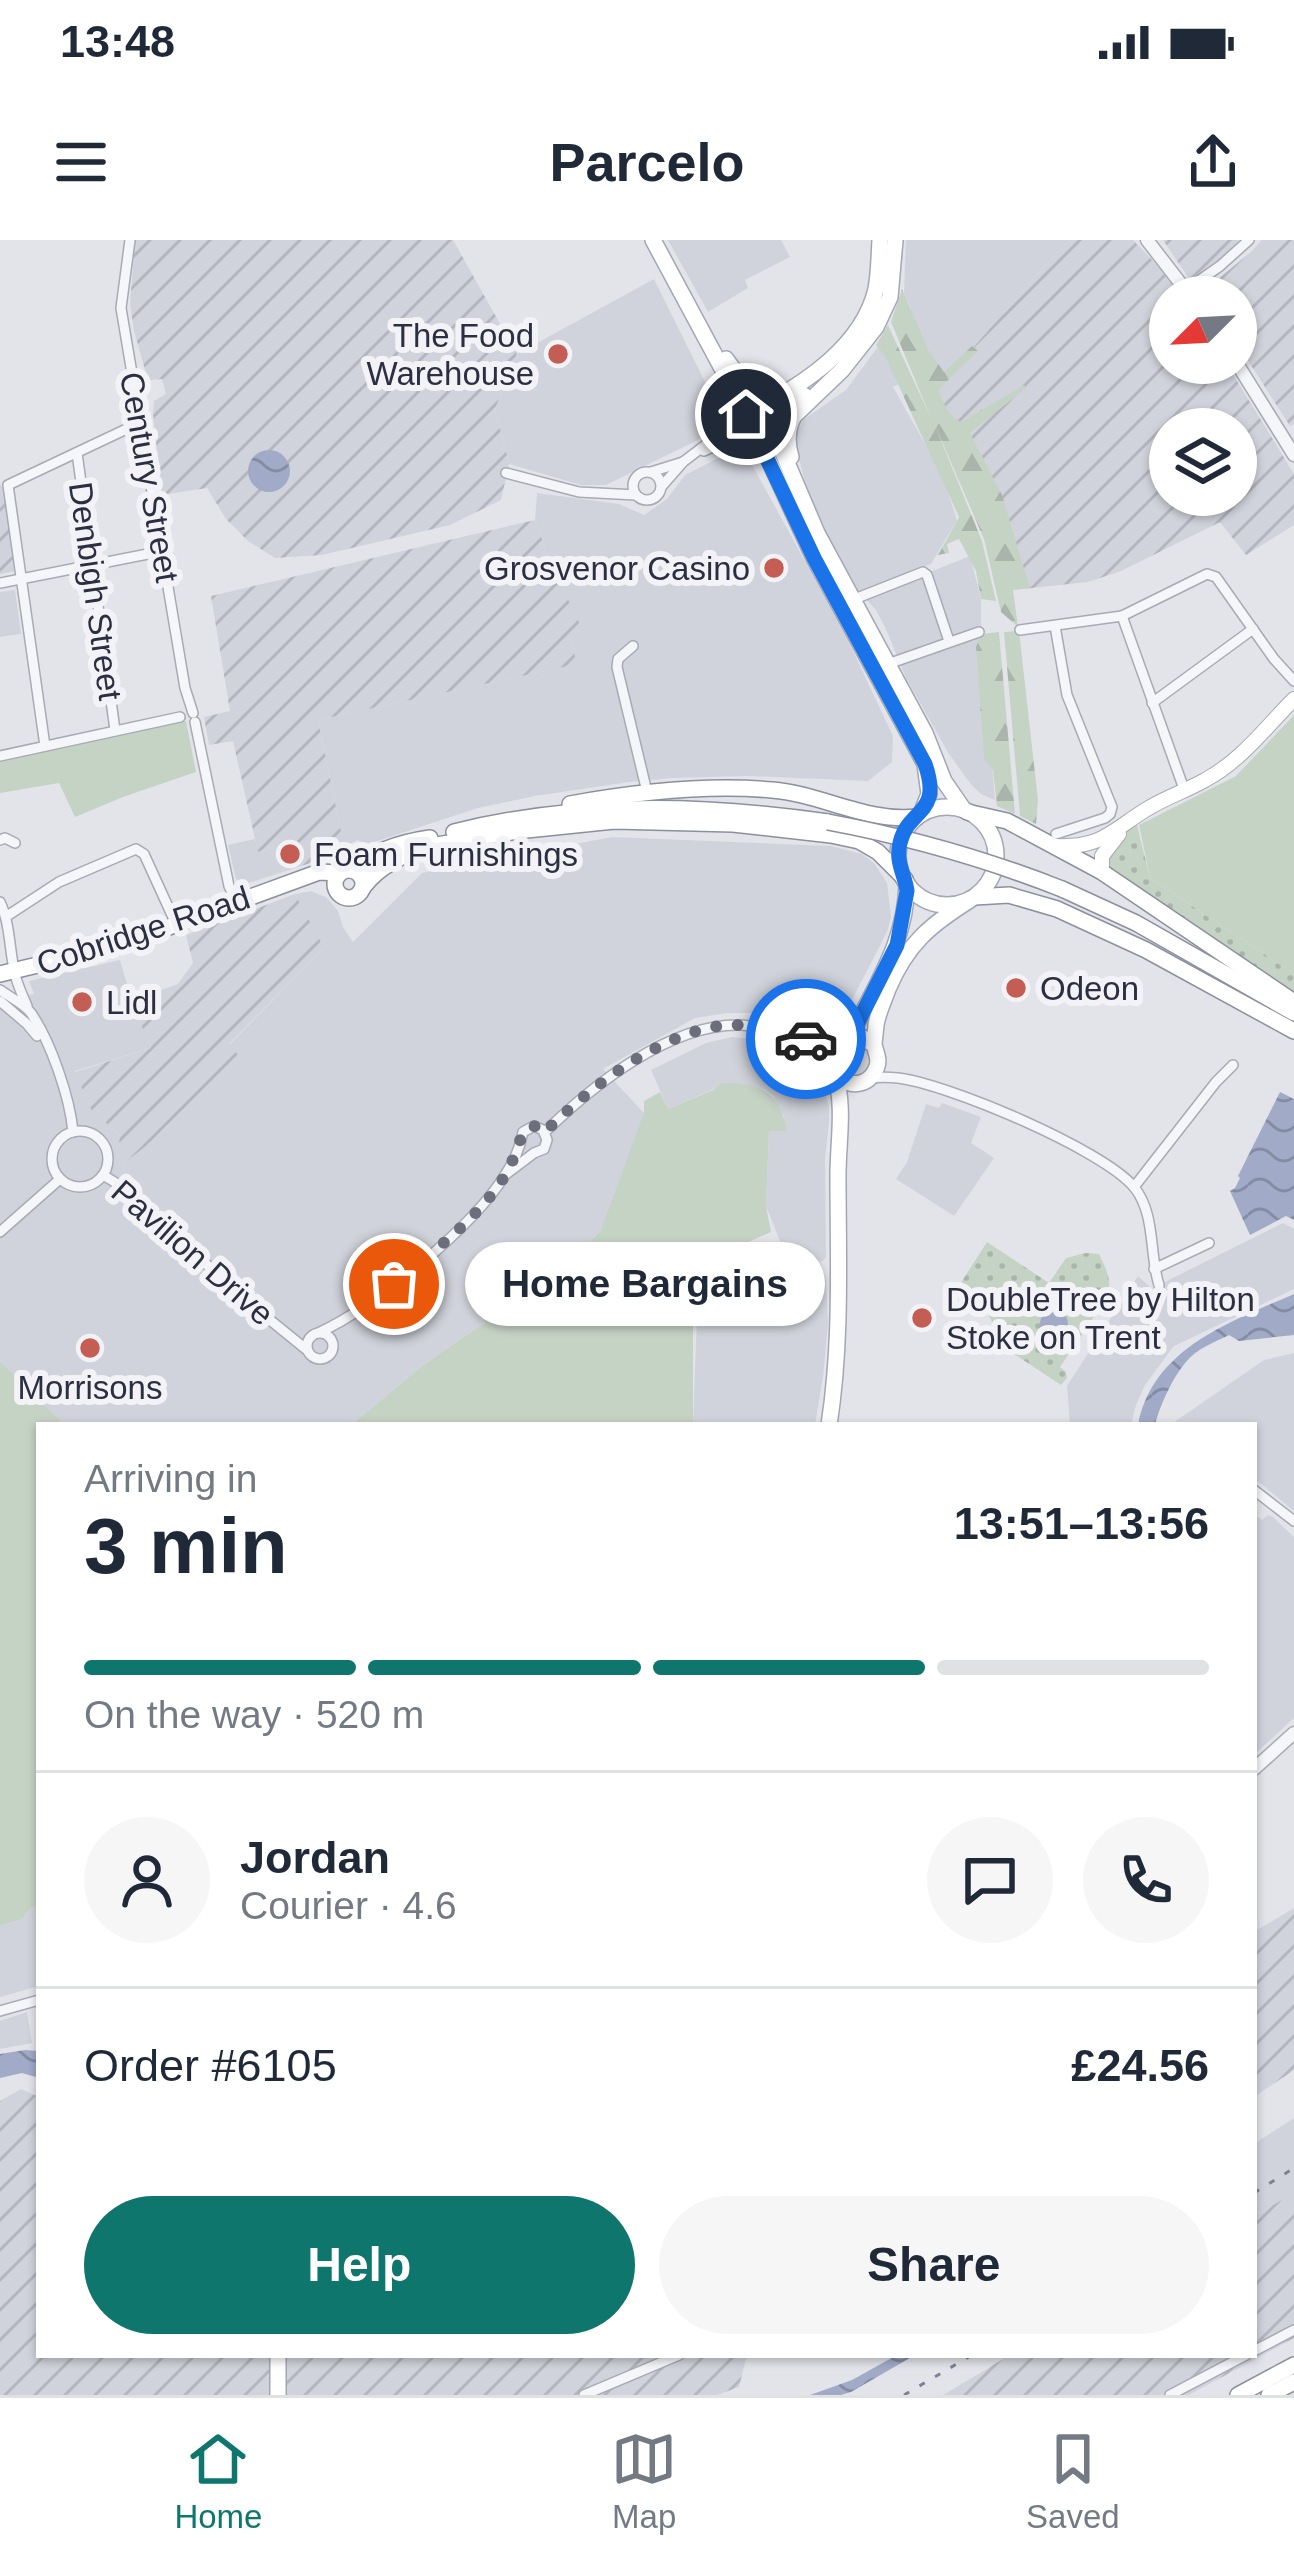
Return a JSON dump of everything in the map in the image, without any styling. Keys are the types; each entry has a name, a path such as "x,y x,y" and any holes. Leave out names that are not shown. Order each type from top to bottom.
{"main road":[{"path":"653,240 803,500 928,774 929,794 900,843 899,862 906,881 897,945 846,1038 832,1052 840,1096 840,1318 829,1422"},
{"path":"757,417 857,332 876,290 880,240"},
{"path":"803,500 788,446 790,424 871,336 887,307 895,240"},
{"path":"757,417 842,370"},
{"path":"757,417 814,558 925,733 944,781 966,811 985,824 996,851 992,878 921,935 906,954 878,1016 877,1067 854,1094 840,1126"},
{"path":"497,821 647,792 776,790 889,819 942,808 966,811 1081,847 1206,780 1294,699"},
{"name":"Cobridge Road","path":"7,972 117,946 319,872 345,872 410,841 497,821 635,808 735,811 828,822 989,862 1136,923 1245,986"},
{"path":"1102,872 1104,852 1135,817"},
{"path":"420,848 614,821 733,824 831,835 859,841 878,852 918,895 935,903 1016,896 1057,909 1294,1027"},
{"path":"361,892 361,876 345,872 335,882 338,893 349,898 361,892 369,878 396,858 437,837"},
{"path":"1056,840 1294,1002"},
{"name":"Cobridge Road","path":"285,885 316,884 338,893"},
{"path":"1245,986 1294,1027"},
{"path":"1245,986 1294,1013"},
{"path":"846,1038 860,1036 876,1049"},
{"path":"834,1072 846,1082 867,1080"},
{"path":"278,2358 278,2395"},
{"path":"1238,2395 1294,2365"},
{"path":"1269,2395 1294,2382"}],"street":[{"name":"Century Street","path":"130,240 122,308 184,688 236,901"},
{"path":"1147,240 1175,276"},
{"path":"1208,276 1249,240"},
{"path":"1250,384 1294,455"},
{"path":"634,490 637,475 688,459 757,417"},
{"path":"45,746 8,485 143,424"},
{"name":"Denbigh Street","path":"77,453 116,730"},
{"path":"506,473 579,492 634,490 649,500 658,496 688,459"},
{"path":"651,472 662,486"},
{"path":"0,583 164,551"},
{"path":"852,600 923,572 949,641"},
{"path":"1020,630 1122,616 1207,574 1216,577 1294,681"},
{"path":"1122,616 1184,789"},
{"path":"1055,626 1067,695 1112,807 1108,816 1089,829 1056,840"},
{"path":"1152,703 1253,629"},
{"path":"881,668 979,632"},
{"path":"633,646 616,667 647,792"},
{"path":"0,756 180,717"},
{"path":"0,840 15,843"},
{"path":"7,916 59,882 136,849 144,854 176,924"},
{"path":"0,902 7,916 7,972 51,1055 73,1132"},
{"path":"0,990 29,1010"},
{"path":"0,1001 27,1024 51,1055"},
{"path":"545,1132 592,1088 680,1038 734,1025 817,1041 846,1038"},
{"path":"787,1036 834,1072"},
{"path":"876,1049 895,1071 1024,1121 1087,1153 1134,1187 1146,1209 1159,1285"},
{"path":"1134,1187 1193,1102 1233,1065"},
{"path":"867,1080 919,1082"},
{"path":"349,1319 333,1342 331,1354 324,1359 312,1357 307,1342 349,1319 445,1241 506,1175 547,1144 539,1127 523,1132 506,1175"},
{"path":"73,1132 89,1133 103,1143 108,1159 103,1175 85,1187 76,1187 55,1171 53,1154 60,1140 73,1132"},
{"path":"521,1143 534,1153"},
{"name":"Pavilion Drive","path":"103,1175 134,1194 233,1290 308,1350"},
{"path":"0,1232 60,1178"},
{"path":"1154,1269 1209,1243"},
{"name":"Pavilion Drive","path":"283,1329 316,1334"},
{"path":"316,1334 328,1335 333,1342"},
{"path":"1257,1492 1294,1521"},
{"path":"1257,1765 1294,1733"},
{"path":"0,2011 36,2001"},
{"path":"1257,2349 1294,2330"},
{"path":"584,2395 672,2358"},
{"path":"1170,2395 1240,2358"}],"shaded area":[{"path":"135,240 453,240 517,354 495,409 509,464 501,500 450,525 322,555 275,558 226,519 207,488 162,495 153,415 154,401 166,394 162,379 148,380 134,331 130,304"},
{"path":"668,240 781,240 790,257 745,280 748,288 708,312"},
{"path":"906,240 1068,240 940,385 908,314"},
{"path":"1068,240 1133,240 1165,276 1149,276 1149,384 1239,384 1254,408 1149,408 1149,516 1257,516 1257,414 1294,474 1294,525 1246,555 1220,522 1121,571 1088,582 1013,590 932,385 941,384"},
{"path":"1163,240 1239,240 1225,256 1196,276 1187,276"},
{"path":"1262,240 1294,240 1294,424 1290,426 1257,375 1257,276 1221,276"},
{"path":"654,279 724,420 698,440 606,485 581,485 509,464 495,409 517,354"},
{"path":"883,340 903,382 893,387 940,470 957,520 931,564 856,594 811,504 794,440 803,420 846,390"},
{"path":"730,452 745,452 845,634 893,736 892,762 868,781 673,778 535,796 478,808 365,845 358,840 344,846 318,720 576,664 571,640 585,637 535,520 537,493 619,504 644,515 667,499 685,475"},
{"path":"0,484 5,489 16,571 0,574"},
{"path":"535,520 586,637 571,641 577,664 318,720 344,846 332,856 283,872 274,848 258,852 233,741 209,745 204,717 230,711 211,596"},
{"path":"970,556 981,599 995,800 970,783 949,754 906,678 876,610 865,598"},
{"path":"15,590 21,634 0,637 0,592"},
{"path":"612,837 831,846 862,854 874,863 887,883 891,917 841,1021 820,1027 799,1026 763,1013 695,1018 603,1069 644,1113 626,1178 601,1230 533,1289 422,1366 355,1422 62,1422 0,1361 0,999 34,994 29,981 120,960 151,1048 75,1071 104,1121 120,1136 123,1164 237,1055 229,1045 323,949 295,894 311,891 326,897 353,942 422,873"},
{"path":"255,839 259,852 274,848 283,872 245,884 236,879 228,845"},
{"path":"295,894 324,948 229,1044 238,1055 123,1164 120,1136 104,1121 97,1123 75,1072 151,1048 131,1001 178,984 193,963 186,935"},
{"path":"732,1037 762,1040 789,1050 810,1064 822,1082 829,1106 826,1258 816,1265 807,1265 784,1251 766,1206 769,1131 786,1131 773,1096 764,1089 721,1086 668,1109 651,1070 706,1043"},
{"path":"942,1103 981,1117 971,1143 994,1158 954,1216 896,1179 907,1162 926,1104 939,1108"},
{"path":"1283,1223 1294,1229 1294,1289 1174,1346 1145,1385 1132,1422 1070,1422 1067,1386 1138,1276 1151,1288"},
{"path":"761,1263 826,1276 828,1323 816,1422 693,1422 697,1315 712,1283 727,1279 732,1265"},
{"path":"1294,1353 1294,1511 1257,1480 1257,1422 1174,1422 1264,1360"},
{"path":"1257,1516 1273,1517 1294,1537 1294,1718 1257,1752"},
{"path":"36,1907 36,1987 0,1997 0,1926 22,1919"},
{"path":"1294,1908 1294,2070 1257,2095 1257,1930"},
{"path":"27,2012 32,2043 0,2049 0,2021"},
{"path":"21,2089 36,2096 36,2358 746,2358 739,2387 717,2395 0,2395 0,2101"},
{"path":"1294,2118 1294,2193 1257,2214 1257,2142"},
{"path":"1294,2193 1294,2338 1189,2395 943,2395 1005,2358 1257,2358 1257,2214"}],"green space":[{"path":"902,289 929,351 944,372 972,346 978,351 938,390 957,419 961,422 1026,388 970,433 1002,495 1030,588 1013,590 1018,627 1001,612 984,539 934,423 982,541 996,601 981,599 976,571 959,539 947,544 949,553 938,555 959,517 876,345 888,325 931,418 891,322"},
{"path":"1019,631 1038,800 1036,824 1020,816 1004,632"},
{"path":"999,632 1015,814 997,806 993,770 984,758 976,647 981,634"},
{"path":"1294,715 1294,974 1150,878 1139,825 1236,776"},
{"path":"186,721 196,772 75,817 59,783 0,793 0,759"},
{"path":"1135,817 1150,878 1294,974 1294,999 1107,866 1107,853"},
{"path":"722,1083 766,1092 779,1107 787,1131 769,1131 766,1206 771,1232 721,1254 693,1311 693,1422 355,1422 422,1366 533,1289 601,1230 644,1113 644,1101 660,1092 668,1109"},
{"path":"987,1242 1049,1283 1066,1258 1099,1254 1108,1276 1108,1293 1060,1367 1067,1378 1061,1385 1005,1348 988,1314 955,1292"},
{"path":"0,1361 62,1422 36,1422 36,1907 22,1919 0,1926"}],"water":[{"path":"269,450 284,456 290,471 284,486 269,492 254,486 248,471 254,456"},
{"path":"1280,1092 1294,1099 1294,1220 1286,1216 1250,1235 1230,1191"},
{"path":"1294,1294 1294,1335 1239,1341 1229,1335 1206,1346 1176,1375 1156,1422 1139,1422 1160,1376 1177,1357 1220,1327"},
{"path":"1054,1310 1064,1314 1068,1324 1064,1334 1054,1338 1044,1334 1040,1324 1044,1314"},
{"path":"36,2051 36,2077 22,2073 0,2078 0,2054"},
{"path":"892,2358 910,2358 851,2392 810,2395 852,2380"}],"railway":[{"path":"1257,2191 1294,2168"},
{"path":"904,2395 967,2358"}],"way so far":[{"path":"394,1284 484,1202 506,1175 525,1130 535,1126 545,1132 581,1096 636,1060 716,1027 754,1026 806,1039"}],"place":[{"name":"The Food Warehouse","path":"558,354"},
{"name":"Grosvenor Casino","path":"774,568"},
{"name":"Foam Furnishings","path":"290,854"},
{"name":"Odeon","path":"1016,988"},
{"name":"Lidl","path":"82,1002"},
{"name":"Home Bargains","path":"394,1284"},
{"name":"DoubleTree by Hilton Stoke on Trent","path":"922,1318"},
{"name":"Morrisons","path":"90,1348"}],"route":[{"path":"746,414 814,558 925,764 929,783 927,804 900,843 899,862 907,891 897,945 851,1036 806,1039"}]}
